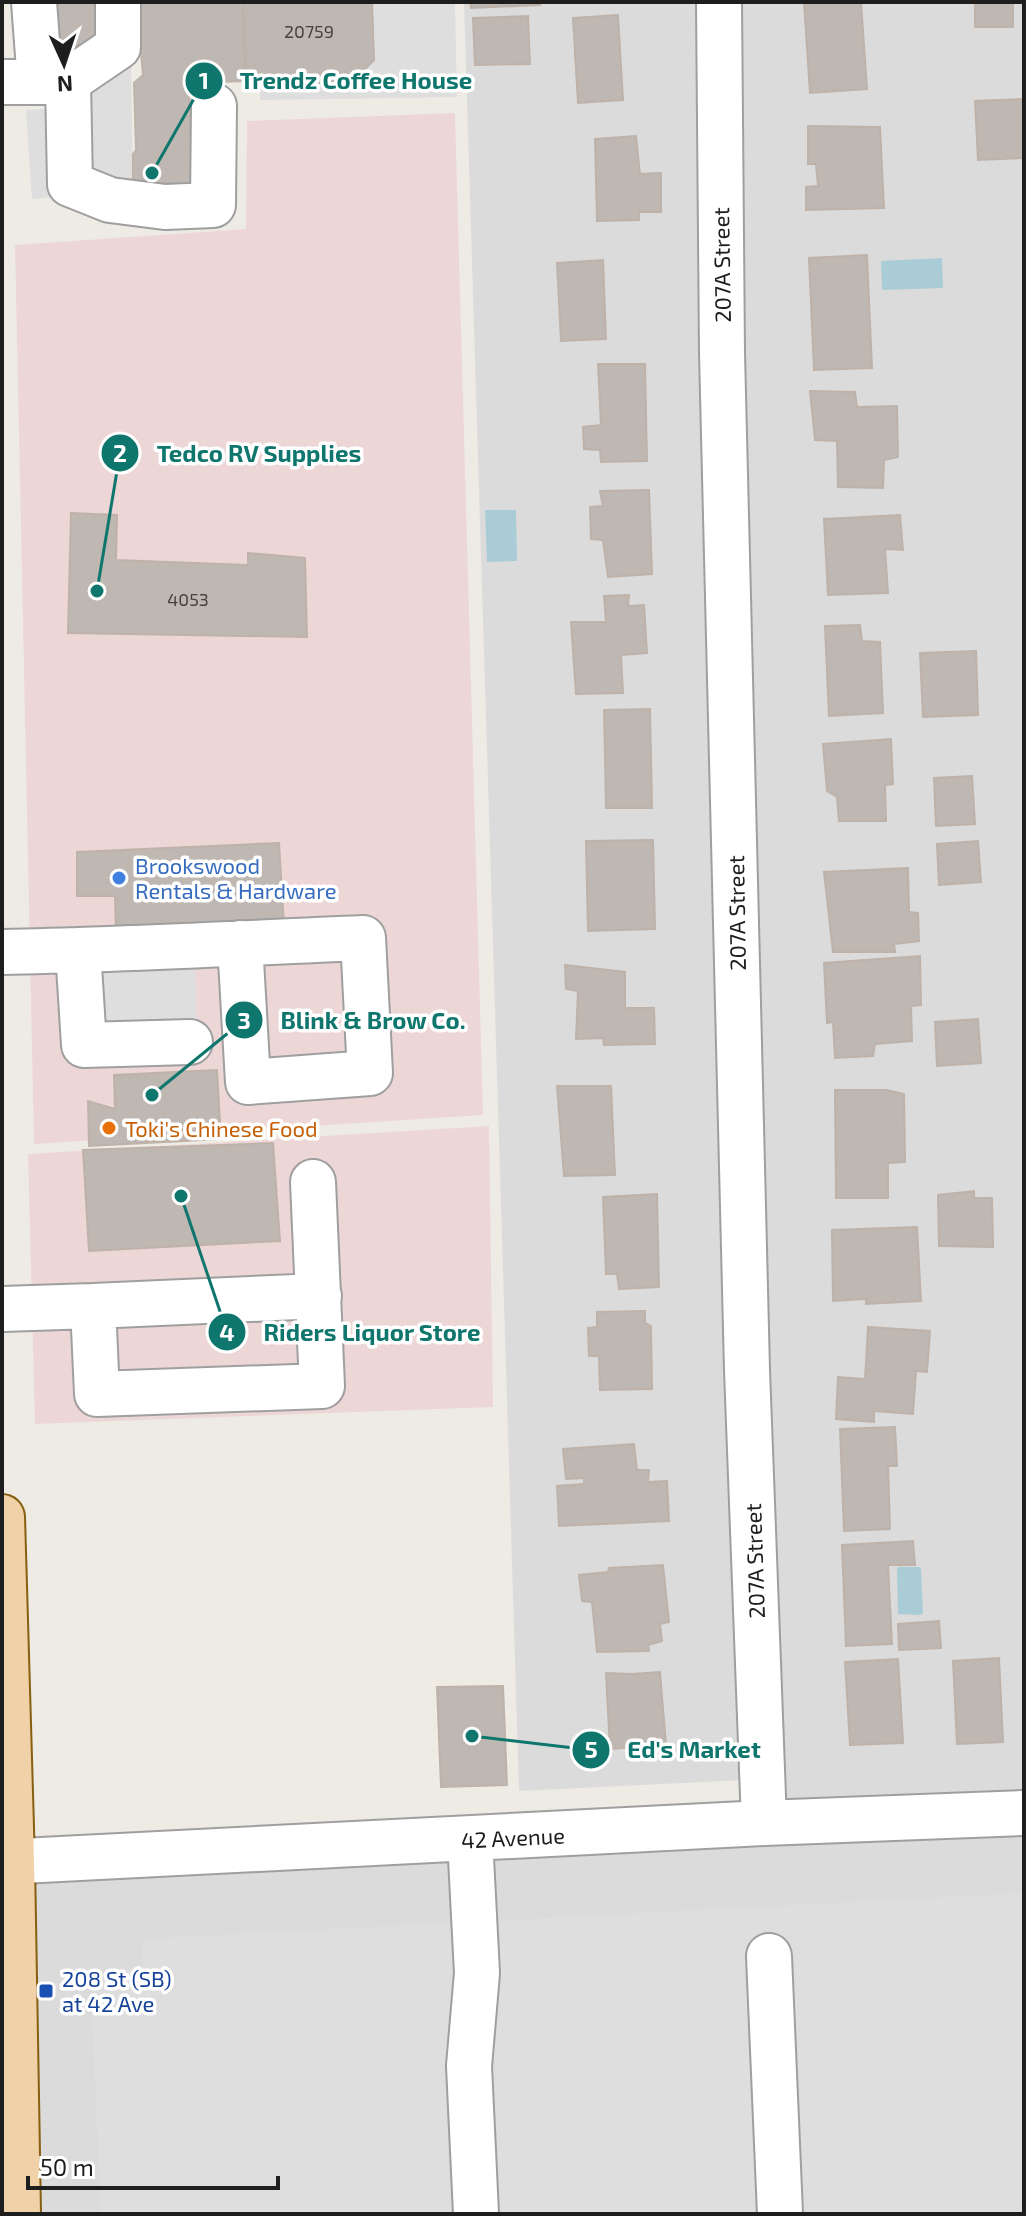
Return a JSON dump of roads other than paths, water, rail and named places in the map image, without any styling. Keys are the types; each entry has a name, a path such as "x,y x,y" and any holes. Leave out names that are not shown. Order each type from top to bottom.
{"main road":[{"path":"2,1517 7,1862 18,2214"}],"street":[{"path":"34,2 37,82 70,184 110,200 165,207 213,205 214,106"},
{"path":"37,82 118,47 118,2"},
{"name":"207A Street","path":"719,2 722,353 743,1228 764,1823"},
{"path":"2,952 240,943"},
{"path":"78,950 84,1045 190,1042"},
{"path":"93,1306 97,1394 322,1386 313,1182"},
{"path":"2,1309 319,1296"},
{"name":"42 Avenue","path":"7,1862 764,1823 1024,1813"},
{"path":"470,1839 477,1973 469,2066 476,2214"},
{"path":"769,1956 780,2214"}],"water":[{"path":"942,258 943,288 882,290 881,261"},
{"path":"485,510 516,510 517,561 487,562"},
{"path":"899,1567 921,1569 923,1613 920,1615 898,1614"}],"place":[{"name":"Trendz Coffee House","path":"152,173"},
{"name":"Tedco RV Supplies","path":"97,591"},
{"name":"Brookswood Rentals & Hardware","path":"119,878"},
{"name":"Blink & Brow Co.","path":"152,1095"},
{"name":"Toki's Chinese Food","path":"109,1128"},
{"name":"Riders Liquor Store","path":"181,1196"},
{"name":"Ed's Market","path":"472,1736"},
{"name":"208 St (SB) at 42 Ave","path":"46,1991"}]}
